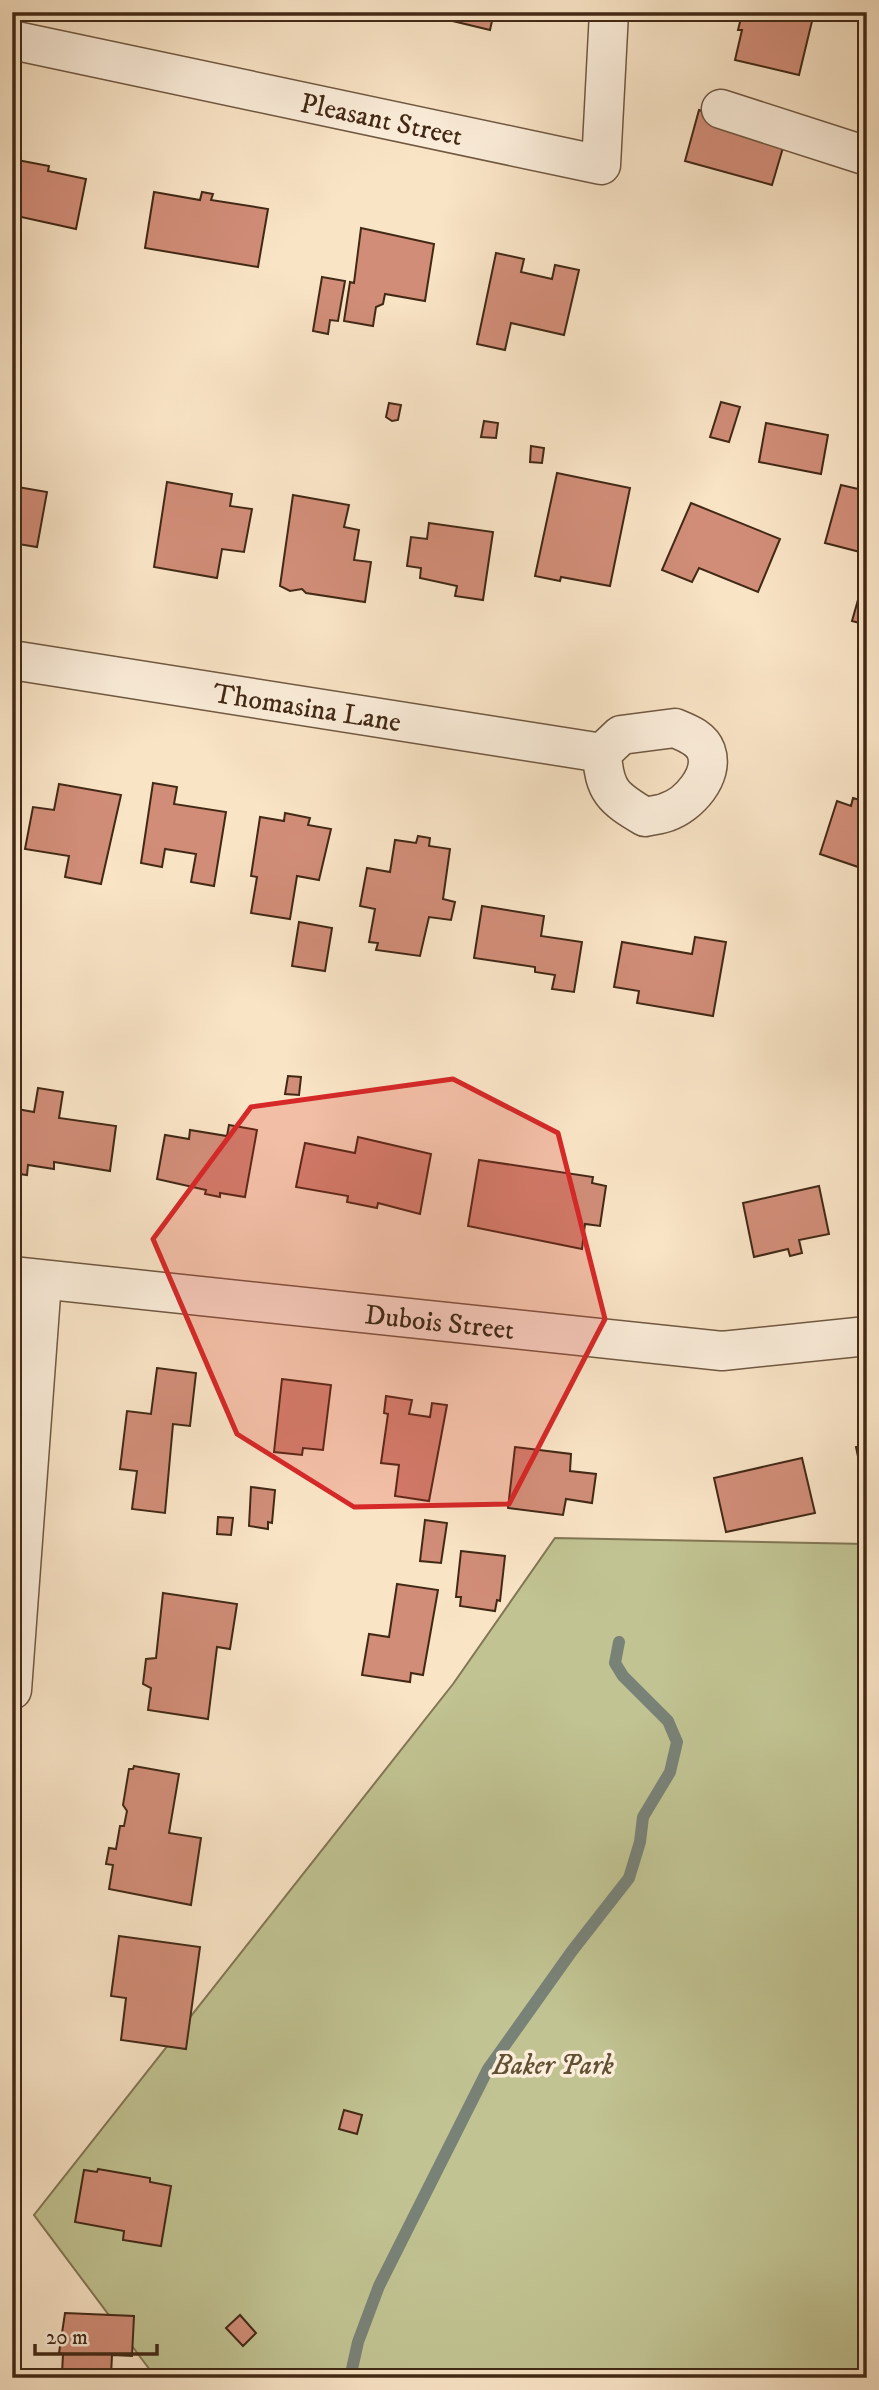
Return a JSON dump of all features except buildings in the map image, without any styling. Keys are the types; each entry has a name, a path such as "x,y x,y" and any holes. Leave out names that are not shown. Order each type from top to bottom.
{"street":[{"name":"Pleasant Street","path":"12,40 601,165 609,12"},
{"path":"721,109 867,156"},
{"name":"Thomasina Lane","path":"12,660 602,753"},
{"path":"12,1690 27,1278"},
{"name":"Dubois Street","path":"27,1278 722,1351 867,1336"}],"highlighted area":[{"path":"453,1079 558,1133 605,1319 509,1504 354,1507 237,1434 153,1239 251,1107"}],"green space":[{"name":"Baker Park","path":"555,1538 867,1544 867,2378 156,2378 34,2215 453,1684"}],"waterway":[{"path":"350,2378 358,2342 379,2286 488,2069 572,1951 629,1878 640,1842 643,1817 670,1772 677,1742 668,1721 623,1676 615,1663 619,1642"}]}
